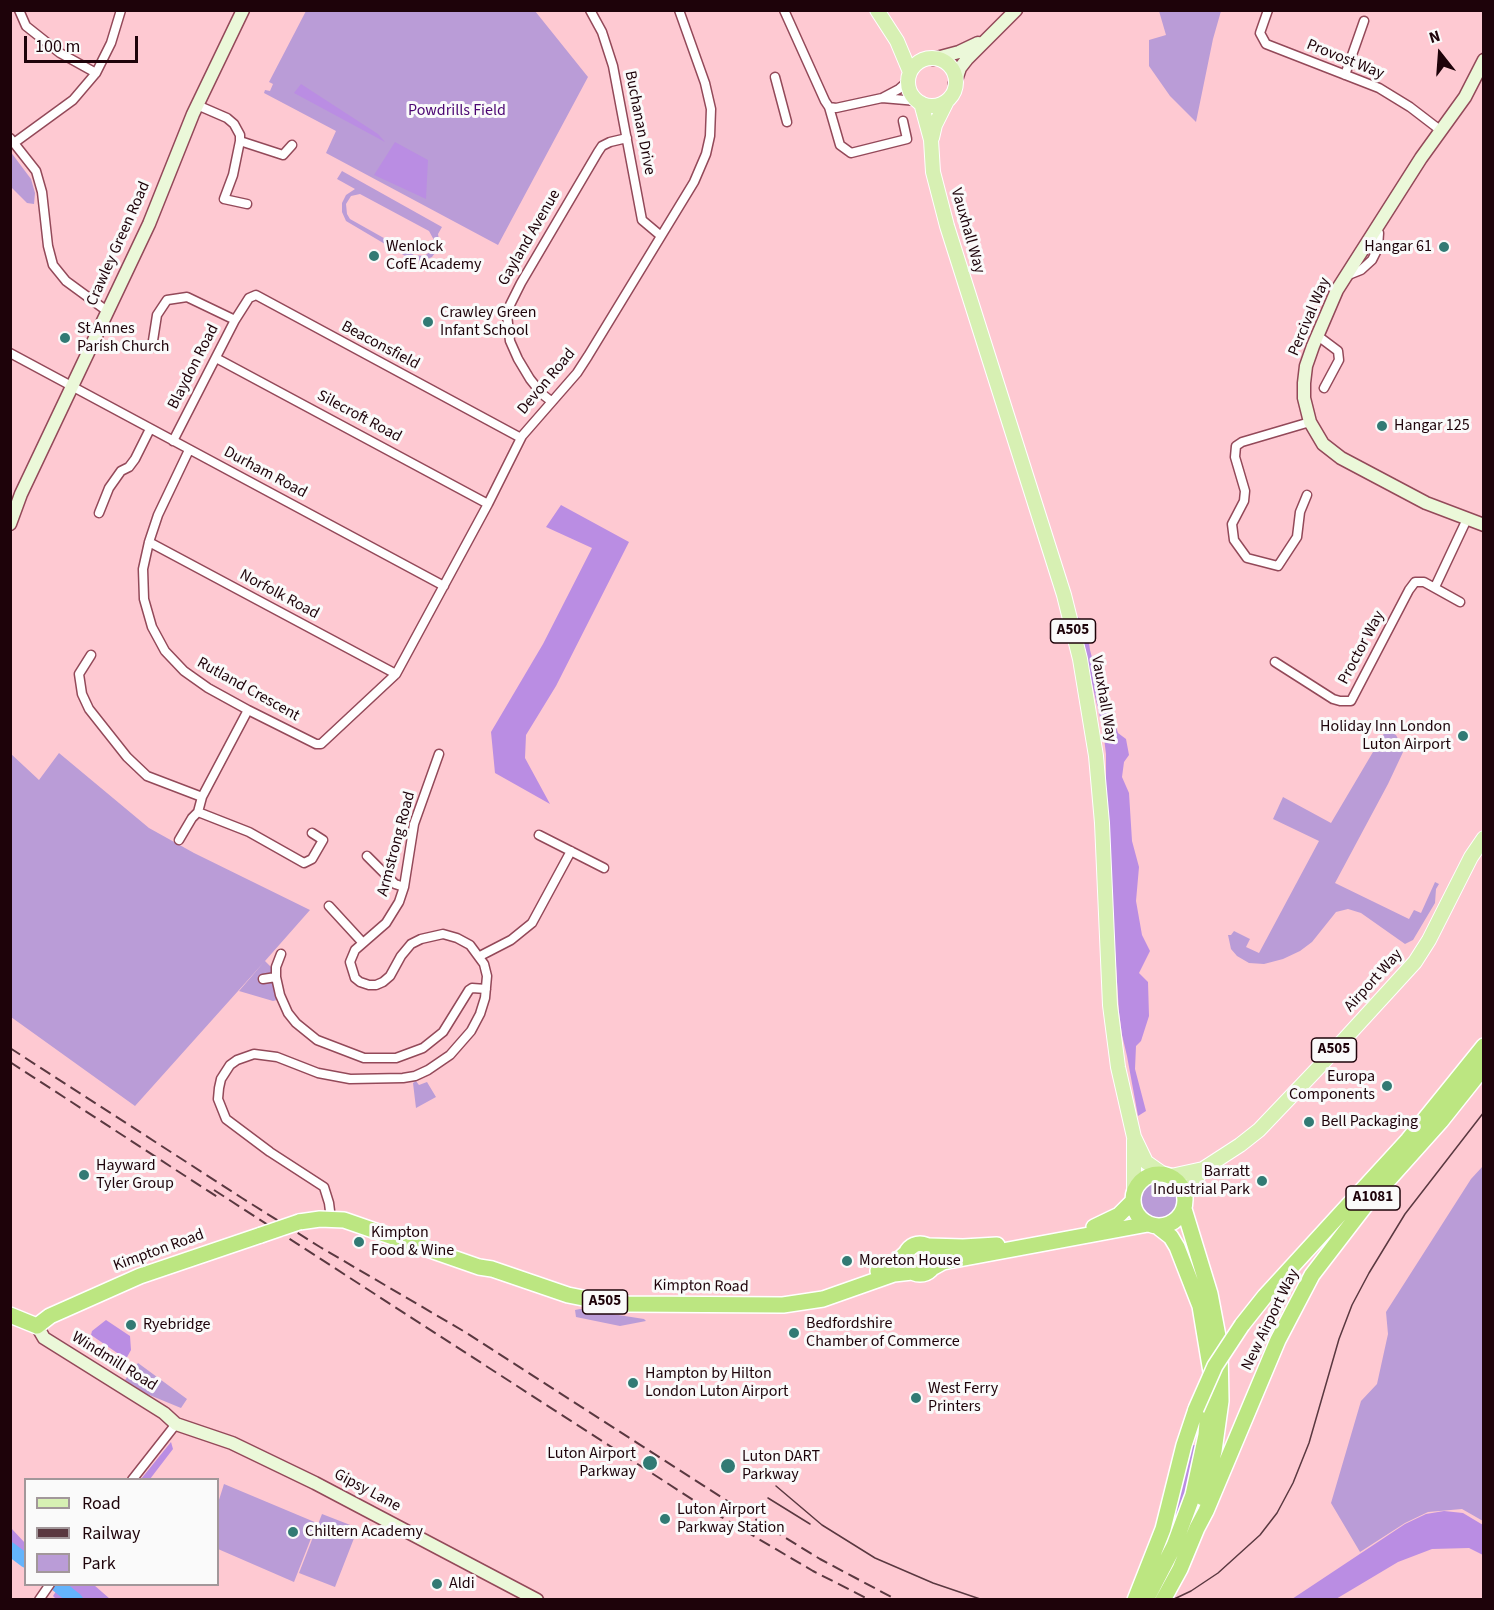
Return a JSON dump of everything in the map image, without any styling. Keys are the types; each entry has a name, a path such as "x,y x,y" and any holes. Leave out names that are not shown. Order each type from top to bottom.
{"highway":[{"name":"New Airport Way","path":"1135,1599 1163,1529 1184,1445 1196,1409 1215,1366 1242,1325 1265,1296 1408,1140 1484,1046"},
{"name":"New Airport Way","path":"1163,1599 1180,1569 1206,1511 1278,1340 1312,1275 1365,1206 1441,1121 1484,1067"},
{"path":"1167,1175 1181,1186 1185,1204 1173,1222 943,1262 925,1274 912,1272 906,1264 905,1254 914,1245 991,1245 1091,1228 1119,1215 1133,1196 1137,1185 1148,1176 1167,1175"},
{"path":"1133,1196 1137,1214 1165,1231 1177,1247 1200,1306 1211,1372 1206,1435 1192,1495 1174,1546 1146,1599"},
{"name":"New Airport Way","path":"1185,1204 1210,1294 1220,1347 1221,1401 1210,1474 1197,1528"},
{"name":"Kimpton Road","path":"299,1222 306,1216 330,1211 345,1214 446,1246 482,1260 492,1269"},
{"name":"Kimpton Road","path":"37,1326 50,1316 140,1276 299,1222 320,1219 344,1220 479,1268 492,1269 568,1295 628,1304 783,1305 823,1299 894,1274 912,1272"},
{"path":"928,1246 936,1258 934,1267"},
{"name":"Kimpton Road","path":"806,1301 820,1291 894,1264 905,1254"},
{"path":"10,1314 37,1326"}],"main road":[{"path":"878,10 897,41 909,77 908,88 919,102 934,106 947,100 954,91 955,83 951,69 945,63 911,52 897,41"},
{"path":"909,77 916,65 931,59"},
{"name":"Vauxhall Way","path":"931,140 935,125 947,100"},
{"name":"Vauxhall Way","path":"919,102 931,140 933,172 947,226 1064,596 1080,659 1096,756 1102,823 1113,1031 1134,1137 1133,1196"},
{"name":"Airport Way","path":"1167,1175 1203,1168 1259,1130 1415,962 1429,940 1471,856 1484,838"},
{"name":"Vauxhall Way","path":"1134,1137 1146,1162 1167,1175"},
{"name":"Airport Way","path":"1185,1204 1187,1191 1203,1168"}],"street":[{"path":"19,10 26,26 60,52 96,73"},
{"path":"107,311 66,281 53,266 48,246 42,192 36,171 12,141 73,100 96,73 111,43 121,10"},
{"name":"Crawley Green Road","path":"10,524 21,494 149,224 197,105 243,10"},
{"name":"Buchanan Drive","path":"590,10 602,32 608,50 619,95 642,219 661,236"},
{"name":"Devon Road","path":"321,744 396,674 521,438 577,373 694,182 706,154 710,136 711,109 705,82 679,10"},
{"path":"784,10 829,107 840,146 851,153 907,139 903,121"},
{"path":"955,83 960,68 1016,10"},
{"name":"Provost Way","path":"1268,10 1260,33 1266,44 1396,98 1440,130"},
{"path":"1345,75 1364,21"},
{"path":"931,59 958,52 985,40"},
{"name":"Percival Way","path":"1484,60 1465,97 1440,130 1337,290 1306,366 1304,383 1304,398 1310,422 1323,444 1341,458 1426,503 1484,525"},
{"path":"775,77 787,122"},
{"path":"829,107 836,108 882,98 899,89 909,77"},
{"path":"882,98 919,102"},
{"path":"197,105 227,118 234,124 240,135 233,175 224,199 247,204"},
{"name":"Gayland Avenue","path":"551,401 530,379 518,359 510,341 507,315 521,283 602,146 627,138"},
{"path":"240,141 283,155 292,145"},
{"name":"Beaconsfield","path":"235,320 249,298 256,296 521,438"},
{"name":"Blaydon Road","path":"152,347 156,315 167,300 187,297 235,320 173,441"},
{"path":"1318,336 1338,351 1339,360 1324,388"},
{"name":"Durham Road","path":"10,353 444,585"},
{"name":"Silecroft Road","path":"216,358 488,504"},
{"path":"1307,495 1300,512 1297,537 1278,566 1247,558 1234,540 1232,524 1244,501 1245,491 1235,457 1236,446 1242,442 1310,422"},
{"path":"99,513 109,488 121,471 129,467 150,429"},
{"name":"Rutland Crescent","path":"189,450 158,515 148,542 143,569 144,599 152,627 165,651 184,671 208,688 316,744 321,744"},
{"path":"1460,602 1434,587 1467,519"},
{"name":"Norfolk Road","path":"148,542 396,674"},
{"name":"Proctor Way","path":"1275,662 1333,699 1351,700 1409,590 1415,582 1424,582 1434,587"},
{"path":"92,655 79,674 82,694 89,709 127,757 147,776 202,797"},
{"path":"179,840 198,812 202,797 248,710"},
{"name":"Armstrong Road","path":"439,754 414,824 404,887 399,902 386,923 355,950 350,962 351,969 355,978 360,982 369,985 383,982 390,976 411,944 432,935 443,934 457,938 470,945 480,956"},
{"path":"198,812 249,832 304,863 312,859 323,840 312,833"},
{"path":"539,835 604,868"},
{"path":"330,1211 324,1187 270,1152 226,1119 218,1099 221,1078 237,1060 245,1056 263,1054 318,1073 350,1079 415,1076 439,1064 465,1039 480,1014 486,989 484,964 480,956 511,940 532,923 571,851"},
{"path":"367,856 394,884 404,887"},
{"path":"328,906 363,943"},
{"path":"280,954 276,977 280,994 288,1013 304,1032 350,1054 374,1059 396,1058 423,1048 443,1032 469,990 472,988 486,989"},
{"path":"263,979 276,977"},
{"name":"Windmill Road","path":"37,1326 44,1338 164,1413 176,1424"},
{"path":"133,1478 176,1424"},
{"name":"Gipsy Lane","path":"176,1424 232,1443 315,1483 537,1599"}],"green space":[{"name":"Powdrills Field","path":"306,11 535,11 588,77 498,245 326,153 336,131 264,93 265,90 270,91 273,84 269,82"},
{"path":"1159,11 1221,11 1196,122 1170,96 1149,66 1149,40 1166,35"},
{"path":"10,151 31,179 35,193 34,204 27,203 11,187"},
{"path":"342,171 442,227 438,234 437,250 432,257 423,261 412,260 346,221 342,212 342,203 346,195 355,189 337,179","holes":["360,194 429,231 435,242 430,252 424,256 414,255 350,219 346,204 351,196"]},
{"path":"1386,730 1396,735 1404,750 1335,883 1409,919 1414,910 1421,913 1435,882 1439,884 1436,889 1435,903 1413,940 1405,944 1361,913 1348,909 1336,912 1312,942 1283,959 1264,964 1249,963 1237,956 1231,949 1228,935 1234,931 1250,939 1246,947 1259,953 1319,841 1273,819 1283,797 1331,823"},
{"path":"10,753 39,780 59,753 149,828 194,853 310,910 265,961 271,967 271,973 268,975 277,1000 273,1001 239,991 264,962 135,1106 11,1017"},
{"path":"416,1081 419,1085 427,1082 436,1097 416,1108 413,1083"},
{"path":"1483,1166 1483,1521 1462,1509 1428,1512 1405,1523 1360,1552 1331,1503 1361,1401 1377,1384 1388,1334 1386,1312 1471,1179"},
{"path":"1159,1181 1172,1186 1177,1199 1172,1212 1159,1217 1146,1212 1141,1199 1146,1186"},
{"path":"575,1310 646,1321 620,1326 576,1317"},
{"path":"138,1363 187,1399 181,1408 147,1394 125,1380"},
{"path":"224,1484 317,1523 294,1582 219,1549 219,1500"},
{"path":"322,1514 358,1528 335,1587 299,1573"}],"shaded area":[{"path":"301,84 378,134 385,142 294,93"},
{"path":"395,142 428,160 426,199 374,175"},
{"path":"561,505 629,542 556,686 526,735 525,758 550,804 495,773 491,732 543,644 592,548 546,527"},
{"path":"1076,616 1084,621 1105,707 1113,717 1118,733 1126,739 1129,755 1124,762 1122,777 1129,793 1132,841 1139,867 1136,901 1142,935 1150,951 1139,973 1148,982 1149,1016 1141,1041 1136,1046 1135,1069 1146,1111 1138,1116 1119,1012 1106,812 1106,754 1103,730"},
{"path":"106,1320 130,1336 131,1350 126,1359 91,1335 92,1331"},
{"path":"171,1442 173,1449 151,1478 142,1478"},
{"path":"1192,1445 1197,1445 1185,1494 1165,1548 1162,1547"},
{"path":"1444,1511 1463,1513 1483,1525 1483,1555 1469,1548 1432,1549 1398,1562 1336,1599 1292,1599 1405,1524 1426,1514"},
{"path":"11,1528 24,1542 24,1565 11,1555"},
{"path":"59,1586 95,1586 110,1599 56,1599 53,1596"}],"waterway":[{"path":"10,1549 24,1560"},
{"path":"58,1586 76,1600"}],"tram line":[{"path":"1172,1600 1191,1591 1218,1573 1260,1535 1277,1513 1293,1483 1309,1443 1339,1339 1352,1305 1405,1214 1484,1112"},
{"path":"776,1486 822,1525 875,1558 933,1583 983,1600"},
{"path":"768,1498 810,1524"}],"railway":[{"path":"10,1048 320,1247 465,1332 763,1524 820,1559 897,1600"},
{"path":"10,1062 219,1198"},
{"path":"214,1190 701,1505 813,1571 870,1600"}],"place":[{"name":"Hangar 61","path":"1444,247"},
{"name":"Wenlock CofE Academy","path":"374,256"},
{"name":"Crawley Green Infant School","path":"428,322"},
{"name":"St Annes Parish Church","path":"65,338"},
{"name":"Hangar 125","path":"1382,426"},
{"name":"Holiday Inn London Luton Airport","path":"1463,736"},
{"name":"Europa Components","path":"1387,1086"},
{"name":"Bell Packaging","path":"1309,1122"},
{"name":"Hayward Tyler Group","path":"84,1175"},
{"name":"Barratt Industrial Park","path":"1262,1181"},
{"name":"Kimpton Food & Wine","path":"359,1242"},
{"name":"Moreton House","path":"847,1261"},
{"name":"Ryebridge","path":"131,1325"},
{"name":"Bedfordshire Chamber of Commerce","path":"794,1333"},
{"name":"Hampton by Hilton London Luton Airport","path":"633,1383"},
{"name":"West Ferry Printers","path":"916,1398"},
{"name":"Luton Airport Parkway","path":"650,1463"},
{"name":"Luton DART Parkway","path":"728,1466"},
{"name":"Luton Airport Parkway Station","path":"665,1519"},
{"name":"Chiltern Academy","path":"293,1532"},
{"name":"Aldi","path":"437,1584"}]}
